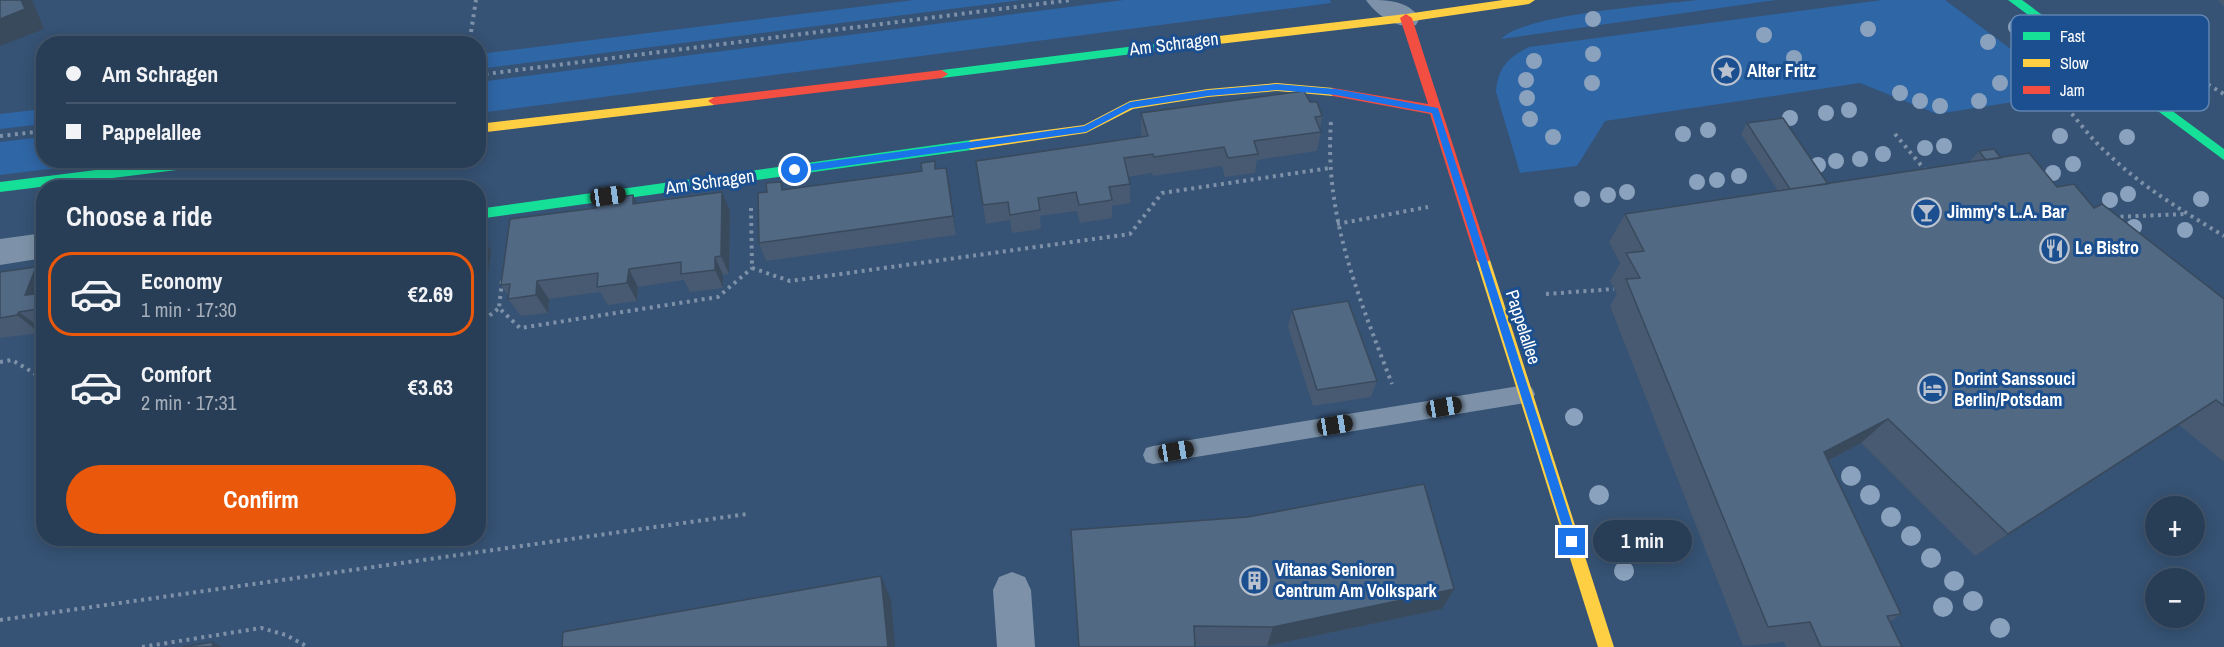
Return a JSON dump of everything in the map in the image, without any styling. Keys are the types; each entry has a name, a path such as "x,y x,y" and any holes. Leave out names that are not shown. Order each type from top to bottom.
{"street":[{"path":"1380,0 1406,18"},
{"name":"Am Schragen","path":"486,128 1406,18 1529,0"},
{"path":"2014,0 2034,15"},
{"name":"Pappelallee","path":"1406,18 1606,647"},
{"name":"Am Schragen","path":"486,213 1086,129 1130,105 1208,93 1277,87 1336,92 1435,110"},
{"path":"2164,111 2224,155"},
{"path":"56,180 153,168"},
{"path":"0,187 36,183"},
{"path":"0,252 36,246"},
{"path":"1012,590 1016,647"}],"lane":[{"path":"1153,455 1525,394"}],"path":[{"path":"471,32 476,0"},
{"path":"486,74 1071,0"},
{"path":"2209,86 2224,94"},
{"path":"1336,92 1329,133 1336,224 1403,414"},
{"path":"2070,111 2112,159 2145,186 2224,236"},
{"path":"0,136 36,132"},
{"path":"1895,134 1925,170"},
{"path":"752,268 790,281 1130,234 1162,193 1330,168"},
{"path":"750,176 752,268"},
{"path":"1336,224 1464,201"},
{"path":"2107,218 2136,215 2164,218 2187,214"},
{"path":"499,308 519,328 718,297 752,268"},
{"path":"486,319 499,308 503,275"},
{"path":"1546,294 1614,289"},
{"path":"0,362 12,360 36,374"},
{"path":"0,620 747,514"},
{"path":"142,647 261,628 286,635 308,647"}],"shaded area":[{"path":"914,0 1022,0 486,68 486,53"},
{"path":"1124,0 1330,0 1331,3 486,112 486,81"},
{"path":"1697,0 1776,0 1501,39 1514,30 1563,17"},
{"path":"1882,0 1945,0 2011,49 2011,102 1937,114 1860,83 1605,121 1577,166 1520,173 1496,92 1499,76 1505,64 1529,47"},
{"path":"36,110 36,125 0,129 0,114"},
{"path":"36,138 36,168 57,168 0,175 0,142"}],"building":[{"path":"0,0 21,0 25,9 0,19"},
{"path":"1304,91 1310,102 1317,102 1322,116 1315,117 1321,132 1254,141 1258,154 1228,158 1224,147 1154,157 1153,154 1124,158 1130,184 1109,187 1112,200 1079,205 1076,192 1038,198 1040,210 1010,215 1008,202 983,205 976,161 1148,136 1141,113"},
{"path":"1783,118 1828,184 1790,189 1747,123"},
{"path":"1994,149 2001,158 1986,160 1979,151"},
{"name":"Dorint Sanssouci Berlin/Potsdam","path":"2029,153 2057,187 2074,184 2094,208 2102,204 2224,299 2224,406 2216,400 2008,534 1888,419 1824,452 1901,614 1887,616 1902,647 1821,647 1810,622 1768,627 1626,279 1640,278 1626,253 1644,251 1625,214"},
{"path":"935,161 935,169 946,168 953,216 759,243 758,193 767,192 766,183 781,182 782,190 922,171 921,163"},
{"path":"722,192 721,256 715,257 715,270 681,274 681,262 629,269 627,283 597,287 598,273 537,281 536,295 508,299 510,284 501,285 510,219 596,208 597,200 633,195 633,204"},
{"path":"36,267 25,295 36,294 36,309 0,318 0,272"},
{"path":"1348,301 1377,381 1317,390 1292,310"},
{"name":"Vitanas Senioren Centrum Am Volkspark","path":"1424,484 1454,589 1273,627 1194,626 1195,647 1079,647 1071,530 1248,517"},
{"path":"881,576 888,647 562,647 563,632"},
{"path":"213,642 212,647 182,647"}],"traffic: fast":[{"path":"2014,0 2034,15"},
{"path":"942,74 1168,46"},
{"path":"2164,111 2224,155"},
{"path":"486,213 971,145"},
{"path":"56,180 153,168"},
{"path":"0,187 36,183"}],"traffic: slow":[{"path":"1168,46 1406,18 1529,0"},
{"path":"971,145 1086,129 1130,105 1208,93 1277,87 1333,92"},
{"path":"486,128 714,101"},
{"path":"1483,260 1606,647"}],"traffic: jam":[{"path":"1406,18 1483,260"},
{"path":"714,101 942,74"},
{"path":"1333,92 1435,110"}],"place":[{"name":"Alter Fritz","path":"1726,71"},
{"name":"Jimmy's L.A. Bar","path":"1926,212"},
{"name":"Le Bistro","path":"2054,248"},
{"name":"Dorint Sanssouci Berlin/Potsdam","path":"1933,389"},
{"name":"Vitanas Senioren Centrum Am Volkspark","path":"1254,580"}],"route":[{"path":"795,170 1086,129 1130,105 1208,93 1277,87 1336,92 1435,110 1572,542"}]}
